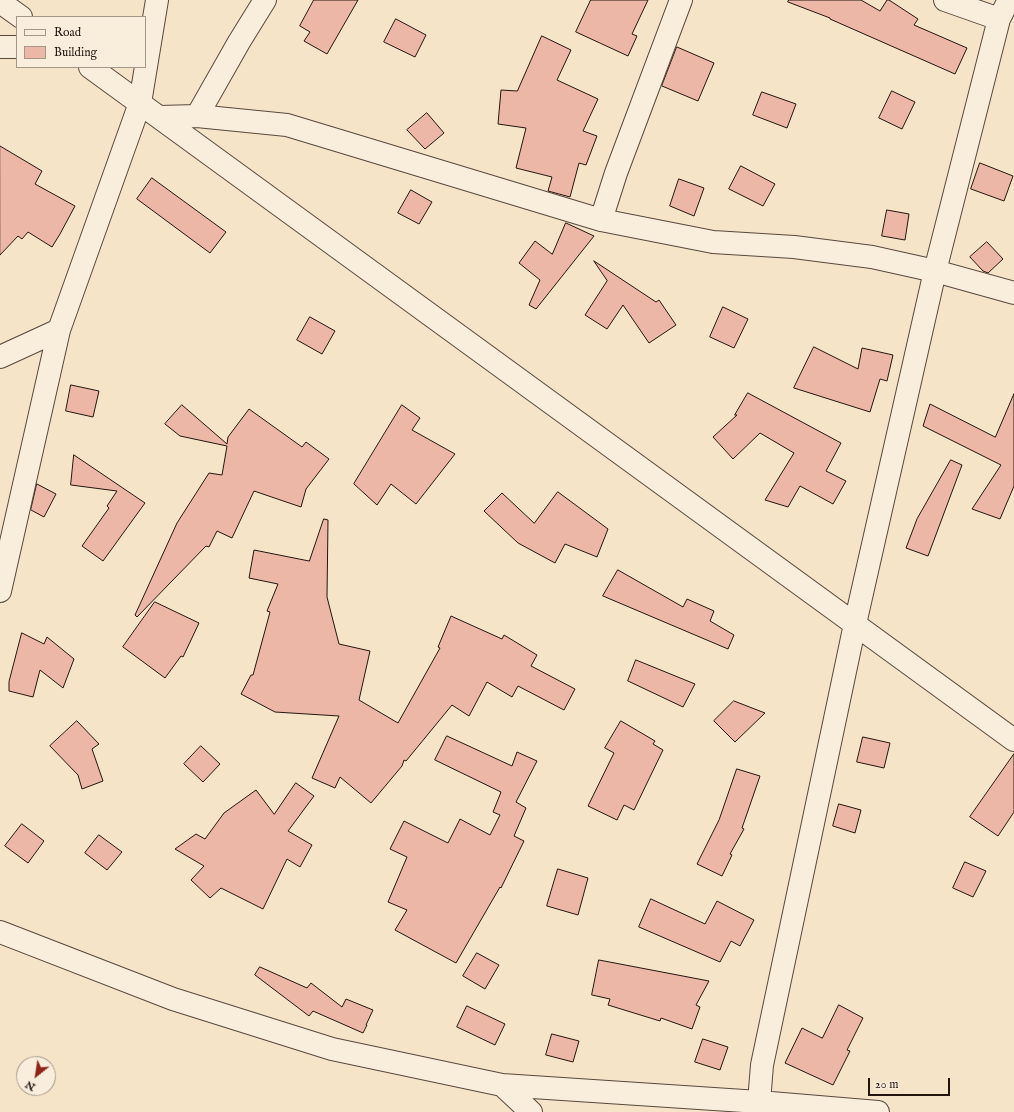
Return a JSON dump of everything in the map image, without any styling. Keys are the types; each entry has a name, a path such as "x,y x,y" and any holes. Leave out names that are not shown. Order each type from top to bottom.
{"street":[{"path":"146,67 157,0"},
{"path":"197,116 238,42 265,0"},
{"path":"601,220 616,173 680,0"},
{"path":"945,0 999,19"},
{"path":"761,1107 762,1065 855,624 935,271 999,19 1010,0"},
{"path":"0,2 20,16"},
{"path":"0,48 16,47"},
{"path":"91,68 1014,740"},
{"path":"0,591 59,330 140,103 146,68"},
{"path":"159,117 197,116 287,125 601,220 713,242 794,247 872,256 935,271 1014,294"},
{"path":"0,357 59,330"},
{"path":"0,932 173,999 332,1049 502,1084 761,1107 878,1112"},
{"path":"502,1084 531,1112"}],"building":[{"path":"314,0 358,0 327,54 304,41 310,32 300,26"},
{"path":"591,0 648,0 632,34 637,36 628,56 576,32"},
{"path":"789,0 861,0 880,11 887,0 889,0 918,19 914,25 967,48 955,74 830,18 788,2"},
{"path":"396,19 426,35 415,57 384,42"},
{"path":"542,36 571,50 557,80 598,99 583,131 597,136 586,165 579,163 570,197 548,191 552,177 516,168 526,128 498,124 501,90 517,91"},
{"path":"677,47 714,63 698,101 662,86"},
{"path":"892,91 915,102 902,129 879,118"},
{"path":"762,92 796,104 787,128 753,115"},
{"path":"427,113 444,133 425,149 407,130"},
{"path":"0,146 42,171 35,184 75,206 52,247 28,232 22,239 18,236 0,255"},
{"path":"980,163 1013,176 1004,201 971,189"},
{"path":"741,166 775,184 763,206 729,189"},
{"path":"152,178 226,232 210,253 137,199"},
{"path":"679,179 704,188 694,216 670,206"},
{"path":"411,190 432,202 419,224 398,213"},
{"path":"887,210 909,214 905,240 882,236"},
{"path":"566,223 594,236 536,309 529,305 540,280 519,263 535,241 552,254"},
{"path":"987,242 1003,259 988,273 983,271 970,257"},
{"path":"594,261 656,302 659,300 676,325 649,343 623,305 607,329 585,315 607,281"},
{"path":"723,307 748,319 734,348 710,337"},
{"path":"310,317 335,331 322,354 297,340"},
{"path":"814,347 858,369 862,348 893,355 887,381 880,379 870,412 794,388"},
{"path":"71,385 99,391 93,417 66,411"},
{"path":"748,393 841,443 826,471 846,481 833,504 800,486 788,507 765,500 794,453 760,433 733,459 713,437 737,415 735,415"},
{"path":"1014,394 1014,486 1000,519 972,509 1001,465 923,426 930,404 995,437"},
{"path":"182,405 227,444 228,437 249,409 302,447 306,442 329,459 306,489 301,507 254,491 232,538 217,531 209,547 206,546 137,617 135,615 177,523 209,473 222,475 227,446 180,436 165,424"},
{"path":"402,405 420,418 412,430 455,454 416,504 391,484 377,505 354,484"},
{"path":"74,455 145,503 103,561 82,546 109,508 107,506 117,491 71,485"},
{"path":"951,460 962,465 928,556 906,548 917,519"},
{"path":"37,484 56,494 44,517 31,510"},
{"path":"558,492 608,529 597,557 565,544 555,563 518,543 484,511 502,493 534,523"},
{"path":"324,519 328,520 327,597 339,644 370,651 359,700 398,723 440,648 438,647 451,616 502,639 504,635 537,655 531,666 575,689 564,710 518,686 512,697 487,682 469,716 452,705 406,761 404,760 402,766 371,803 340,777 335,788 312,778 339,716 275,712 241,694 251,675 253,675 270,612 267,611 278,584 249,578 254,550 309,561"},
{"path":"618,570 683,607 687,599 714,611 710,621 734,635 728,649 603,596"},
{"path":"155,602 199,623 183,657 181,656 165,678 123,647"},
{"path":"22,633 44,644 47,637 74,659 63,688 40,670 33,697 9,691 9,682"},
{"path":"636,660 695,684 683,707 628,681"},
{"path":"734,701 765,713 735,742 714,721"},
{"path":"77,721 99,744 92,749 103,781 82,789 78,775 50,746"},
{"path":"621,721 655,741 653,744 663,750 634,810 624,805 617,820 588,806 614,753 605,748"},
{"path":"447,736 512,766 517,752 537,761 516,802 526,808 514,836 524,841 501,888 500,887 456,963 395,930 407,910 388,902 407,857 390,849 404,821 448,843 460,819 490,835 500,815 493,812 501,792 435,760"},
{"path":"863,737 890,743 884,768 857,762"},
{"path":"201,746 220,764 203,782 184,764"},
{"path":"1014,754 1014,812 998,836 970,817"},
{"path":"737,769 760,776 742,828 744,829 730,854 732,855 722,876 697,864 719,820"},
{"path":"296,783 314,796 288,831 312,845 300,867 287,859 263,909 221,888 210,898 191,880 204,866 175,849 196,834 205,839 224,813 256,790 274,814"},
{"path":"839,804 861,810 855,833 833,826"},
{"path":"22,824 44,841 28,863 5,846"},
{"path":"99,835 122,852 107,870 85,853"},
{"path":"965,862 986,871 973,897 953,888"},
{"path":"558,869 588,878 578,915 547,906"},
{"path":"651,899 705,924 717,901 754,920 740,946 731,941 720,962 639,927"},
{"path":"477,953 499,965 485,989 463,976"},
{"path":"599,960 709,981 696,1005 700,1007 692,1029 661,1018 660,1021 608,1005 610,999 592,995"},
{"path":"260,967 307,988 311,983 342,1007 346,999 373,1010 363,1033 313,1011 309,1016 255,975"},
{"path":"839,1005 863,1018 847,1050 850,1051 833,1085 785,1063 802,1028 822,1038"},
{"path":"467,1006 505,1024 495,1045 457,1027"},
{"path":"552,1034 579,1041 573,1062 546,1055"},
{"path":"703,1039 728,1047 720,1070 695,1062"}]}
